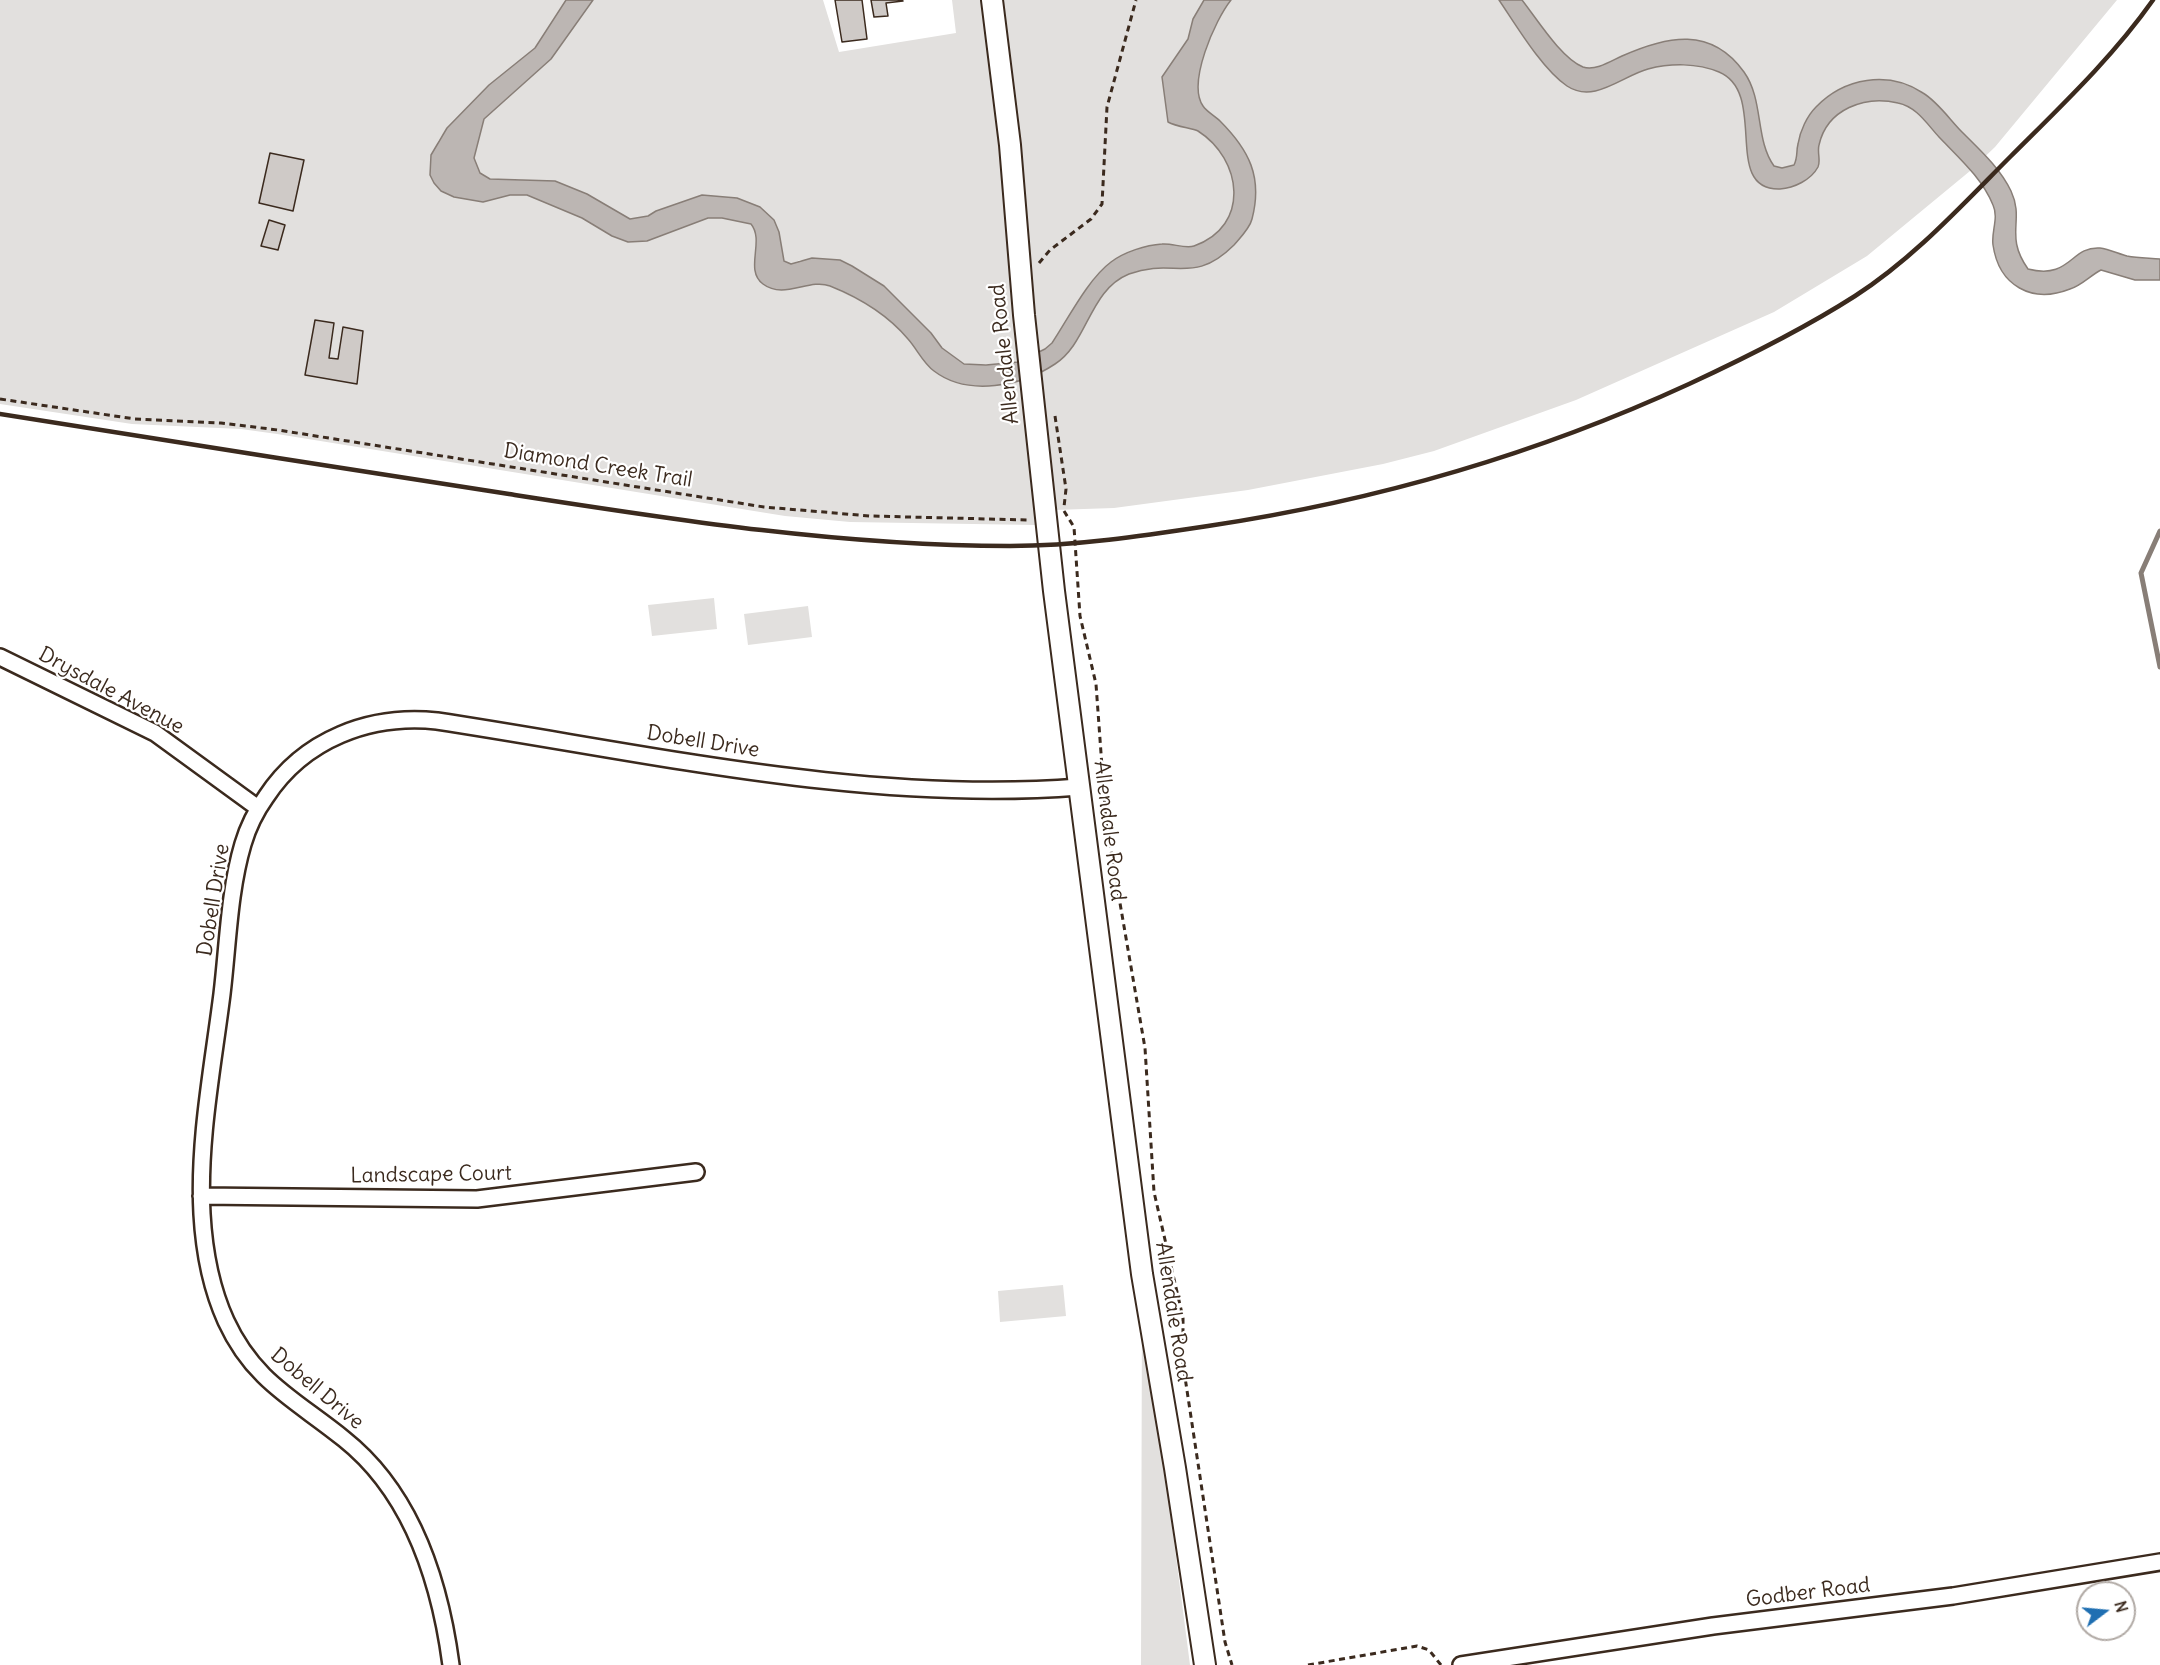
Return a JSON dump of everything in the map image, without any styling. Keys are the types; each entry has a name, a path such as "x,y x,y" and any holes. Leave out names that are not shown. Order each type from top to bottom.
{"street":[{"name":"Allendale Road","path":"992,0 1010,145 1024,315 1033,389 1055,514 1079,787 1142,1274 1177,1478 1205,1665"},
{"name":"Drysdale Avenue","path":"0,657 155,733 258,808"},
{"name":"Dobell Drive","path":"451,1665 442,1614 424,1553 409,1520 391,1490 371,1464 345,1439 297,1405 268,1380 234,1336 219,1304 209,1266 201,1196 204,1145 236,876 243,842 258,808 290,767 321,744 366,725 403,719 437,721 818,781 1018,790 1079,787"},
{"name":"Landscape Court","path":"201,1196 477,1198 696,1172"},
{"name":"Godber Road","path":"1461,1665 1713,1626 1953,1596 2160,1562"}],"path":[{"path":"1035,272 1050,250 1090,219 1102,204 1107,107 1136,0"},
{"name":"Diamond Creek Trail","path":"0,399 135,419 221,423 278,429 764,507 870,516 1027,520 1055,514"},
{"path":"1054,412 1059,432 1066,489 1055,514 1074,527 1080,616 1096,684 1106,822 1145,1048 1154,1192 1183,1318 1184,1364 1225,1642 1232,1665"},
{"path":"1308,1665 1417,1646 1429,1650 1441,1665"}],"shaded area":[{"path":"0,0 566,0 535,48 489,85 447,128 438,141 430,175 441,191 483,202 510,195 527,195 582,218 612,236 647,241 708,218 722,218 751,224 756,238 756,271 764,284 780,290 823,285 858,299 890,320 930,366 957,381 972,383 1026,378 1035,525 850,522 785,516 277,434 241,429 132,424 0,404"},
{"path":"566,0 593,0 551,59 484,119 474,158 480,173 490,179 555,181 587,194 630,219 648,216 702,195 737,198 760,207 774,220 779,232 784,261 791,264 812,258 840,260 852,266 884,286 931,333 942,348 964,364 986,365 1018,362 1045,349 1052,343 1094,278 1116,258 1149,246 1166,244 1194,246 1212,236 1225,224 1232,208 1234,192 1231,174 1224,158 1213,143 1198,131 1168,122 1162,77 1188,39 1193,19 1204,0 1231,0 1205,52 1198,83 1199,96 1203,106 1239,143 1251,165 1256,190 1252,219 1234,245 1207,264 1195,268 1145,270 1129,274 1116,282 1105,292 1066,355 1042,372 995,386 963,384 934,371 900,330 852,296 822,284 779,290 763,284 755,271 756,239 751,224 722,218 708,218 647,241 628,242 612,236 582,218 527,195 510,195 483,202 454,197 441,191 430,175 431,155 447,128 489,85 535,48"},
{"path":"593,0 823,0 839,52 956,33 952,0 984,0 1023,360 1005,364 964,364 942,348 931,333 884,286 852,266 800,260 791,264 784,260 774,220 760,207 737,198 702,195 648,216 630,219 587,194 518,179 490,179 480,173 474,158 484,119 551,59"},
{"path":"1002,0 2117,0 1995,147 1970,171 1867,256 1774,312 1576,400 1434,451 1383,464 1248,490 1114,508 1054,510 1035,355 1018,131"},
{"path":"1499,0 1522,0 1558,47 1583,67 1598,67 1639,49 1672,40 1703,41 1717,47 1731,57 1750,83 1768,156 1774,166 1782,168 1794,165 1804,124 1827,97 1840,89 1867,80 1895,81 1910,86 1939,106 2001,175 2015,202 2017,247 2028,269 2053,270 2062,267 2082,252 2100,248 2127,256 2160,259 2160,280 2135,280 2101,270 2074,288 2056,293 2043,294 2020,288 2010,281 1996,259 1993,245 1995,210 1983,186 1921,117 1911,108 1898,103 1873,101 1861,103 1839,114 1823,133 1819,148 1819,165 1811,176 1796,185 1780,189 1762,185 1753,175 1748,158 1741,99 1734,83 1719,72 1693,66 1666,66 1638,72 1598,90 1577,91 1567,86 1548,69"},
{"path":"714,598 717,629 652,636 648,605"},
{"path":"808,606 812,637 748,645 744,614"},
{"path":"1063,1285 1066,1316 1000,1322 998,1291"},
{"path":"1142,1294 1190,1665 1141,1665"}],"building":[{"path":"835,0 862,0 867,39 842,42"},
{"path":"871,0 903,1 886,3 888,16 874,17"},
{"path":"270,153 304,160 293,211 259,203"},
{"path":"269,220 285,225 278,250 261,246"},
{"path":"315,320 334,323 329,358 338,359 343,327 363,331 357,384 305,375"}],"waterway":[{"path":"2160,531 2141,573 2160,667"}],"railway":[{"path":"0,414 696,522 884,542 1010,546 1060,544 1134,537 1270,516 1393,489 1513,454 1572,433 1689,384 1815,320 1877,281 1936,231 2085,81 2121,42 2153,0"}]}
